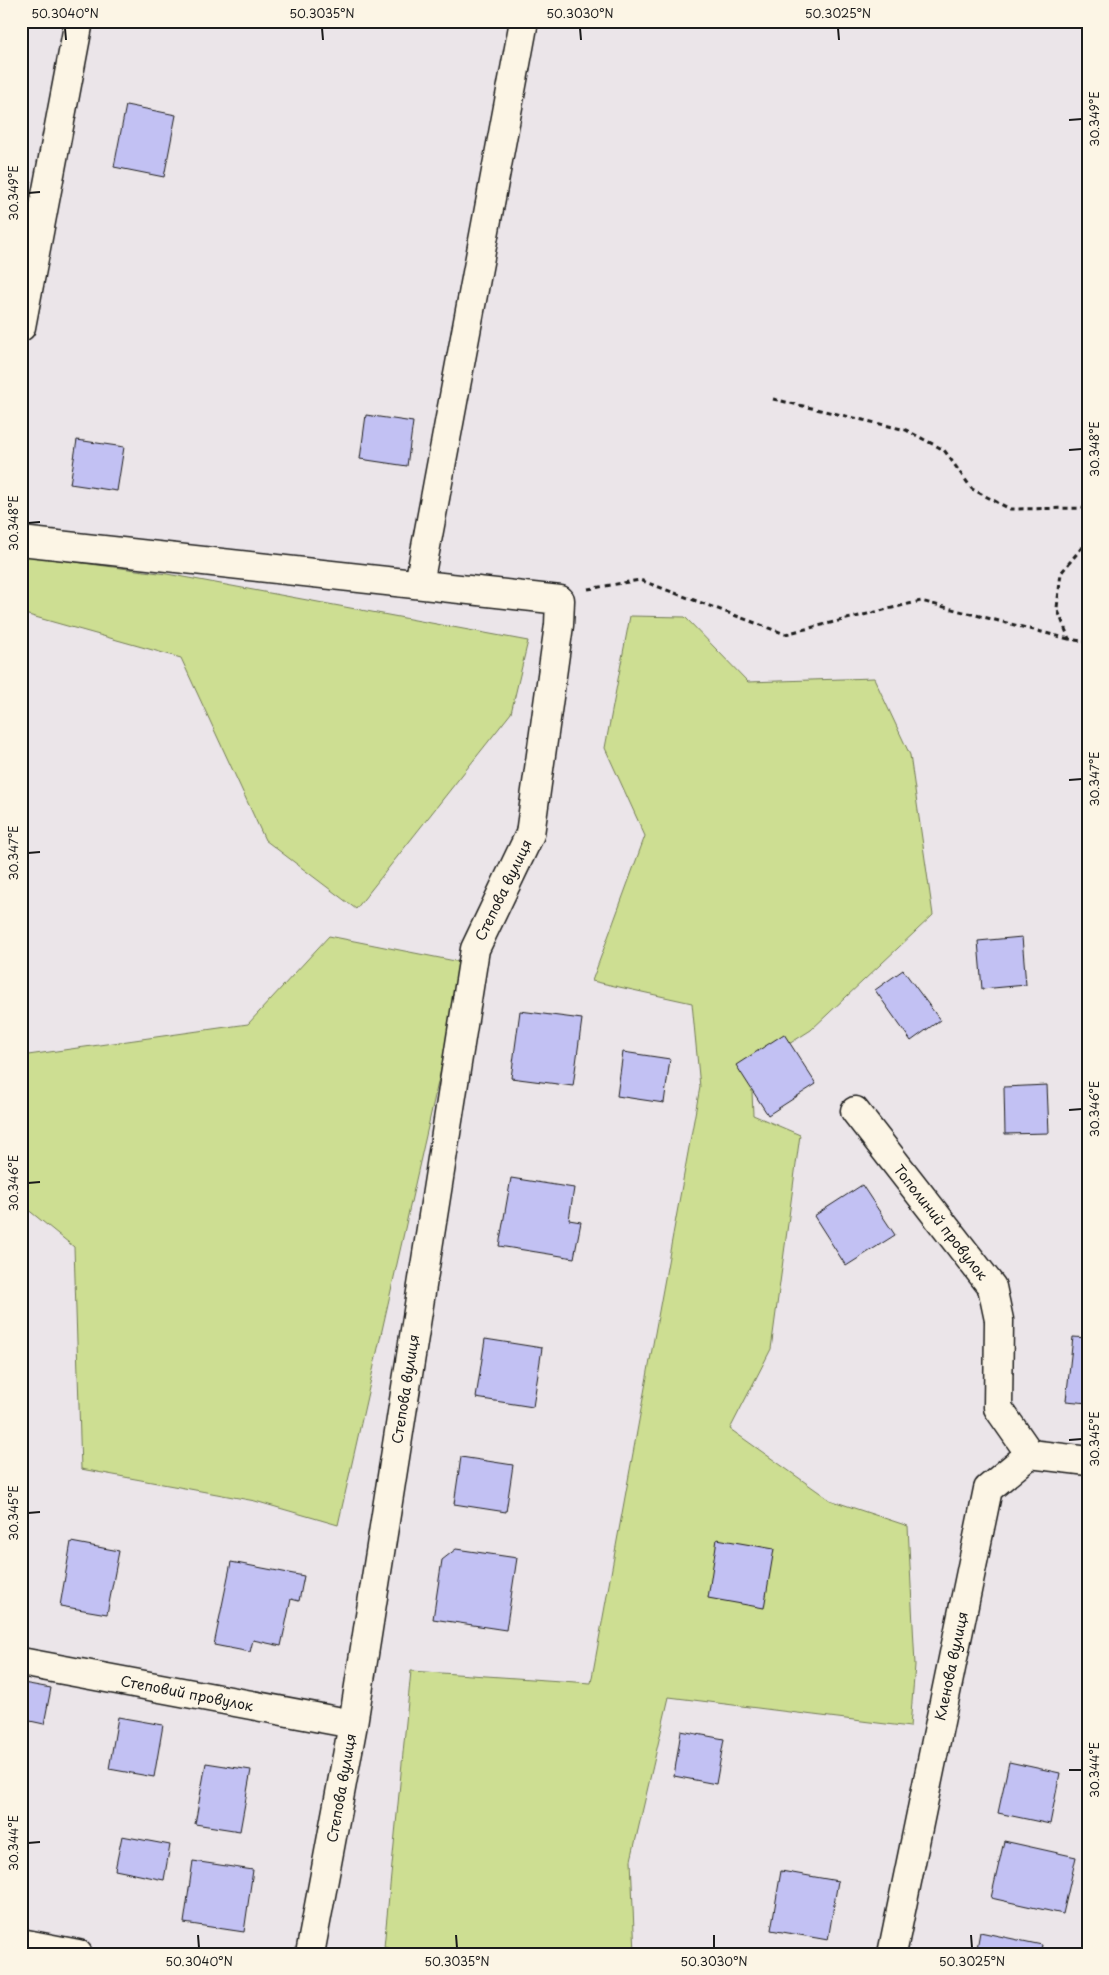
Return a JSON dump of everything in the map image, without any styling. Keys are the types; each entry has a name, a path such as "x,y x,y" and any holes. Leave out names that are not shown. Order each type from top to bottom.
{"street":[{"path":"21,327 79,21"},
{"path":"418,584 524,21"},
{"path":"21,541 560,600"},
{"name":"Степова вулиця","path":"310,1954 353,1724 474,949 530,834 559,625 560,600"},
{"name":"Тополиний провулок","path":"855,1111 992,1287 999,1320 998,1408 1030,1454"},
{"path":"1030,1454 1088,1461"},
{"name":"Кленова вулиця","path":"892,1954 988,1488 1030,1454"},
{"name":"Степовий провулок","path":"21,1662 353,1724"},
{"path":"21,1944 78,1954"}],"path":[{"path":"773,399 906,430 944,450 972,489 1010,509 1088,508"},
{"path":"1069,639 1057,608 1061,573 1088,540"},
{"path":"560,600 585,599 586,589 640,580 786,634 921,601 1069,639 1088,642"}],"green space":[{"path":"21,555 167,574 528,641 511,713 356,909 265,840 181,658 21,613"},
{"path":"630,616 685,617 748,682 874,678 910,755 933,915 811,1030 751,1068 753,1115 800,1135 771,1349 730,1429 830,1500 908,1526 915,1665 910,1727 669,1697 631,1860 635,1954 409,1954 384,1947 411,1671 591,1683 700,1087 692,1003 592,981 645,836 605,748"},
{"path":"329,936 465,963 338,1525 255,1501 81,1469 74,1247 21,1204 21,1056 248,1024"}],"building":[{"path":"126,105 176,115 164,177 114,167"},
{"path":"366,415 413,422 407,466 360,459"},
{"path":"77,440 124,447 117,491 70,484"},
{"path":"1022,937 1026,985 982,989 978,941"},
{"path":"903,970 940,1020 911,1041 875,990"},
{"path":"520,1011 582,1019 573,1086 511,1078"},
{"path":"784,1034 816,1084 768,1115 736,1065"},
{"path":"623,1052 670,1059 664,1103 617,1096"},
{"path":"1047,1085 1049,1133 1005,1134 1004,1087"},
{"path":"511,1178 574,1188 569,1220 581,1222 574,1258 499,1246"},
{"path":"862,1185 895,1235 846,1266 814,1216"},
{"path":"1073,1337 1088,1338 1088,1403 1066,1401"},
{"path":"485,1339 542,1348 533,1407 476,1398"},
{"path":"461,1457 513,1465 506,1512 454,1504"},
{"path":"717,1539 774,1549 764,1608 708,1598"},
{"path":"71,1542 119,1551 107,1614 60,1606"},
{"path":"456,1549 517,1558 506,1630 433,1619 442,1560"},
{"path":"231,1562 304,1576 299,1601 291,1599 281,1646 253,1640 250,1652 214,1645"},
{"path":"23,1683 51,1688 44,1724 21,1719"},
{"path":"118,1717 163,1725 154,1777 109,1769"},
{"path":"681,1731 724,1739 716,1784 674,1776"},
{"path":"1009,1762 1060,1773 1050,1824 998,1813"},
{"path":"206,1763 251,1770 240,1831 195,1824"},
{"path":"122,1836 170,1845 164,1880 115,1870"},
{"path":"1004,1841 1076,1857 1063,1914 991,1898"},
{"path":"193,1861 253,1870 244,1932 184,1923"},
{"path":"781,1871 838,1881 828,1940 771,1930"},
{"path":"980,1932 1042,1945 1040,1954 976,1954"}]}
